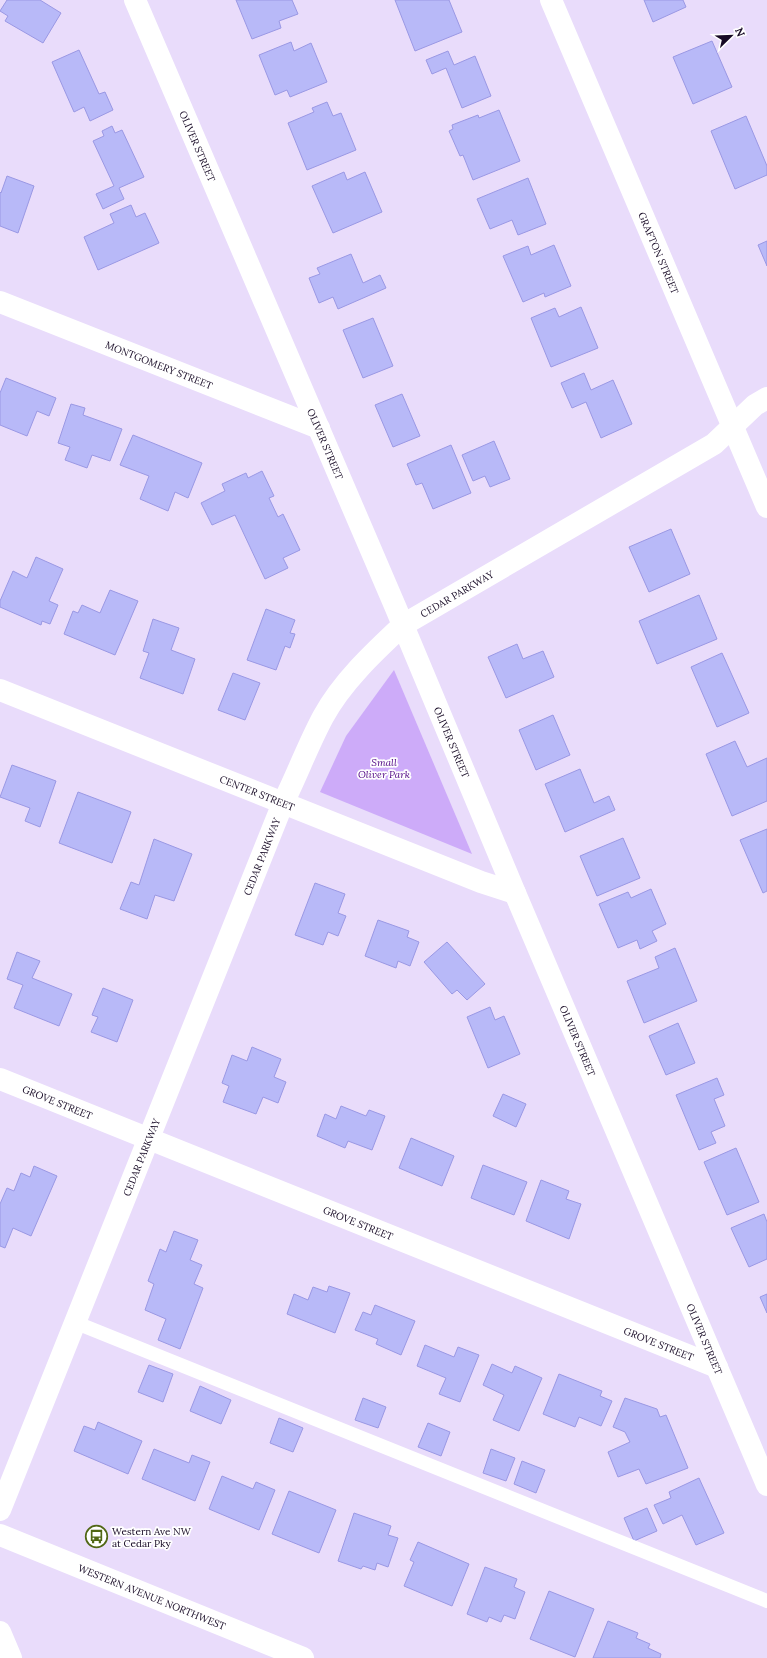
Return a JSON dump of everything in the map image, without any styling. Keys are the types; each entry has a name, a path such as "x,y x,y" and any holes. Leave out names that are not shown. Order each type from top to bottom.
{"street":[{"name":"OLIVER STREET","path":"135,0 403,625 515,893 767,1485"},
{"name":"GRAFTON STREET","path":"551,0 767,507"},
{"name":"MONTGOMERY STREET","path":"0,302 319,428"},
{"name":"CEDAR PARKWAY","path":"0,1510 283,803 323,717 334,699 365,663 403,625 714,444 734,427 755,405 767,398"},
{"name":"CENTER STREET","path":"0,690 474,879 515,893"},
{"name":"GROVE STREET","path":"0,1079 717,1367"},
{"name":"WESTERN AVENUE NORTHWEST","path":"0,1535 303,1658"},
{"path":"0,1632 11,1658"}],"lane":[{"path":"74,1322 767,1601"}],"green space":[{"name":"Small Oliver Park","path":"394,670 472,854 320,792 346,736"}],"building":[{"path":"7,0 40,0 61,13 43,43 5,21 8,16 0,11"},
{"path":"236,0 292,0 298,14 279,21 281,28 252,39"},
{"path":"395,0 449,0 462,32 415,51"},
{"path":"644,0 683,0 686,7 653,22"},
{"path":"712,41 732,87 693,104 673,57"},
{"path":"291,42 294,51 311,43 327,82 290,97 287,90 275,95 259,55"},
{"path":"79,50 99,94 105,92 113,110 90,121 84,107 74,112 52,62"},
{"path":"448,51 454,65 475,56 491,96 462,108 446,68 432,74 426,60"},
{"path":"327,102 333,116 341,113 356,150 307,170 288,123 314,112 312,108"},
{"path":"499,110 520,161 473,180 463,155 460,156 449,131 453,129 452,125 478,115 479,118"},
{"path":"746,116 767,166 767,175 735,189 711,131"},
{"path":"112,126 115,133 122,130 144,177 119,188 124,199 103,209 96,194 114,186 93,141 104,136 102,131"},
{"path":"344,172 347,180 365,172 382,212 333,233 312,186"},
{"path":"7,176 34,186 18,233 0,226 0,192 1,193"},
{"path":"528,178 546,224 518,235 512,220 490,229 477,199"},
{"path":"131,205 136,217 145,213 159,243 98,270 84,237 114,223 110,214"},
{"path":"767,241 767,266 758,245"},
{"path":"554,245 571,286 545,297 544,293 523,302 503,256 528,246 531,255"},
{"path":"351,254 363,283 380,275 386,288 338,309 333,297 319,303 309,278 320,274 317,268"},
{"path":"581,307 598,348 551,367 531,318 555,308 559,317"},
{"path":"373,318 393,366 363,378 343,330"},
{"path":"584,373 591,390 613,380 632,424 601,438 586,402 572,408 561,383"},
{"path":"6,378 56,398 49,416 37,411 27,436 0,425 0,393"},
{"path":"402,394 420,436 393,447 375,405"},
{"path":"71,404 85,408 83,415 122,429 110,461 92,455 87,468 65,460 70,447 58,443"},
{"path":"133,435 202,463 188,498 175,492 168,511 140,499 149,476 120,465"},
{"path":"494,441 510,479 490,487 485,476 473,481 462,455"},
{"path":"451,445 471,493 433,509 422,483 416,485 407,464"},
{"path":"262,471 274,496 269,498 278,517 283,514 300,550 283,558 288,568 265,579 235,515 212,525 201,503 225,491 222,484 246,473 248,478"},
{"path":"671,529 690,574 649,592 629,547"},
{"path":"36,557 63,569 49,601 58,605 50,624 42,621 41,625 0,607 0,601 13,571 27,578"},
{"path":"110,590 138,601 115,655 64,634 73,611 78,613 82,605 100,613"},
{"path":"699,595 717,639 657,664 639,621"},
{"path":"266,609 295,620 290,633 295,634 290,648 285,646 276,670 247,660"},
{"path":"153,619 179,628 171,650 195,659 183,694 140,678 149,653 143,651"},
{"path":"517,644 523,659 543,651 554,677 506,698 488,657"},
{"path":"722,653 749,713 717,727 691,667"},
{"path":"233,673 260,683 245,720 218,710"},
{"path":"553,715 570,755 536,770 519,730"},
{"path":"735,741 747,767 767,758 767,801 732,816 706,754"},
{"path":"12,765 56,781 40,827 25,821 30,808 0,797"},
{"path":"580,769 594,803 609,796 615,810 565,832 545,784"},
{"path":"78,792 131,812 112,863 59,843"},
{"path":"767,829 767,891 763,893 740,840"},
{"path":"623,838 640,878 597,896 580,856"},
{"path":"154,839 192,854 174,901 155,895 147,919 120,909 131,882 139,885"},
{"path":"315,883 345,894 338,913 346,916 338,936 328,932 323,945 295,935"},
{"path":"651,889 666,924 652,931 657,941 640,949 637,940 618,948 599,904 628,892 631,898"},
{"path":"378,920 409,931 407,937 419,942 410,966 398,961 396,968 365,956"},
{"path":"447,942 485,984 467,1000 457,990 452,994 424,962"},
{"path":"675,948 697,1001 644,1023 627,981 659,968 655,957"},
{"path":"17,952 40,961 32,978 72,994 59,1026 14,1008 23,985 7,979"},
{"path":"103,988 133,1000 117,1042 91,1032 98,1017 92,1015"},
{"path":"490,1007 495,1020 504,1016 520,1054 488,1068 467,1017"},
{"path":"678,1023 695,1063 666,1075 649,1036"},
{"path":"252,1047 281,1059 274,1077 286,1082 278,1103 263,1097 256,1114 223,1102 229,1086 222,1083 232,1055 247,1061"},
{"path":"717,1078 724,1095 714,1099 725,1126 711,1132 716,1143 699,1150 676,1095"},
{"path":"503,1094 526,1104 516,1127 493,1116"},
{"path":"341,1106 366,1116 369,1110 385,1116 372,1150 348,1141 345,1148 317,1136 325,1114 336,1119"},
{"path":"411,1138 454,1156 442,1186 399,1168"},
{"path":"736,1148 759,1202 727,1215 704,1162"},
{"path":"483,1165 527,1182 514,1215 471,1198"},
{"path":"34,1166 57,1176 31,1236 13,1228 5,1248 0,1246 0,1204 7,1188 14,1191 21,1173 30,1177"},
{"path":"541,1180 569,1191 566,1199 581,1204 569,1239 526,1221"},
{"path":"764,1214 767,1222 767,1259 749,1267 731,1228"},
{"path":"174,1231 198,1240 190,1260 202,1265 194,1284 203,1288 180,1349 158,1340 166,1319 145,1310 154,1284 148,1281 160,1249 166,1252"},
{"path":"329,1286 350,1293 335,1333 287,1314 294,1294 308,1300 313,1287 327,1292"},
{"path":"767,1294 767,1313 760,1297"},
{"path":"375,1305 415,1321 401,1355 376,1344 378,1339 355,1330 363,1312 371,1315"},
{"path":"425,1345 454,1357 458,1347 479,1355 460,1402 439,1394 446,1378 417,1366"},
{"path":"492,1364 512,1373 515,1366 542,1378 519,1431 493,1420 504,1395 483,1385"},
{"path":"149,1365 173,1374 163,1402 138,1392"},
{"path":"559,1374 602,1391 600,1396 612,1401 601,1426 579,1417 575,1427 543,1414"},
{"path":"200,1386 231,1400 221,1424 190,1411"},
{"path":"363,1398 386,1407 378,1428 355,1420"},
{"path":"625,1398 657,1409 660,1417 666,1415 688,1468 646,1484 639,1469 618,1477 608,1452 630,1442 625,1432 613,1427"},
{"path":"279,1418 303,1428 293,1452 270,1443"},
{"path":"98,1422 142,1441 128,1474 74,1451 84,1426 95,1430"},
{"path":"428,1423 450,1432 441,1456 418,1447"},
{"path":"154,1449 189,1463 192,1455 210,1462 195,1501 142,1479"},
{"path":"491,1449 515,1458 506,1481 483,1473"},
{"path":"522,1461 545,1470 536,1493 514,1484"},
{"path":"222,1476 253,1489 256,1482 275,1490 259,1530 209,1509"},
{"path":"699,1478 724,1533 696,1545 682,1515 663,1524 654,1505 671,1498 669,1492"},
{"path":"289,1491 336,1510 319,1553 272,1534"},
{"path":"647,1508 657,1531 634,1541 624,1518"},
{"path":"354,1513 391,1526 388,1535 398,1538 388,1567 377,1563 375,1570 363,1566 361,1569 338,1561"},
{"path":"418,1542 469,1564 452,1606 404,1586 414,1562 410,1560"},
{"path":"485,1567 517,1579 514,1587 525,1592 515,1619 504,1615 501,1622 489,1617 487,1622 467,1614"},
{"path":"549,1591 594,1609 575,1657 530,1639"},
{"path":"608,1621 638,1633 636,1638 650,1644 648,1648 661,1654 660,1658 593,1658"}],"place":[{"name":"Western Ave NW at Cedar Pky","path":"96,1537"}]}
